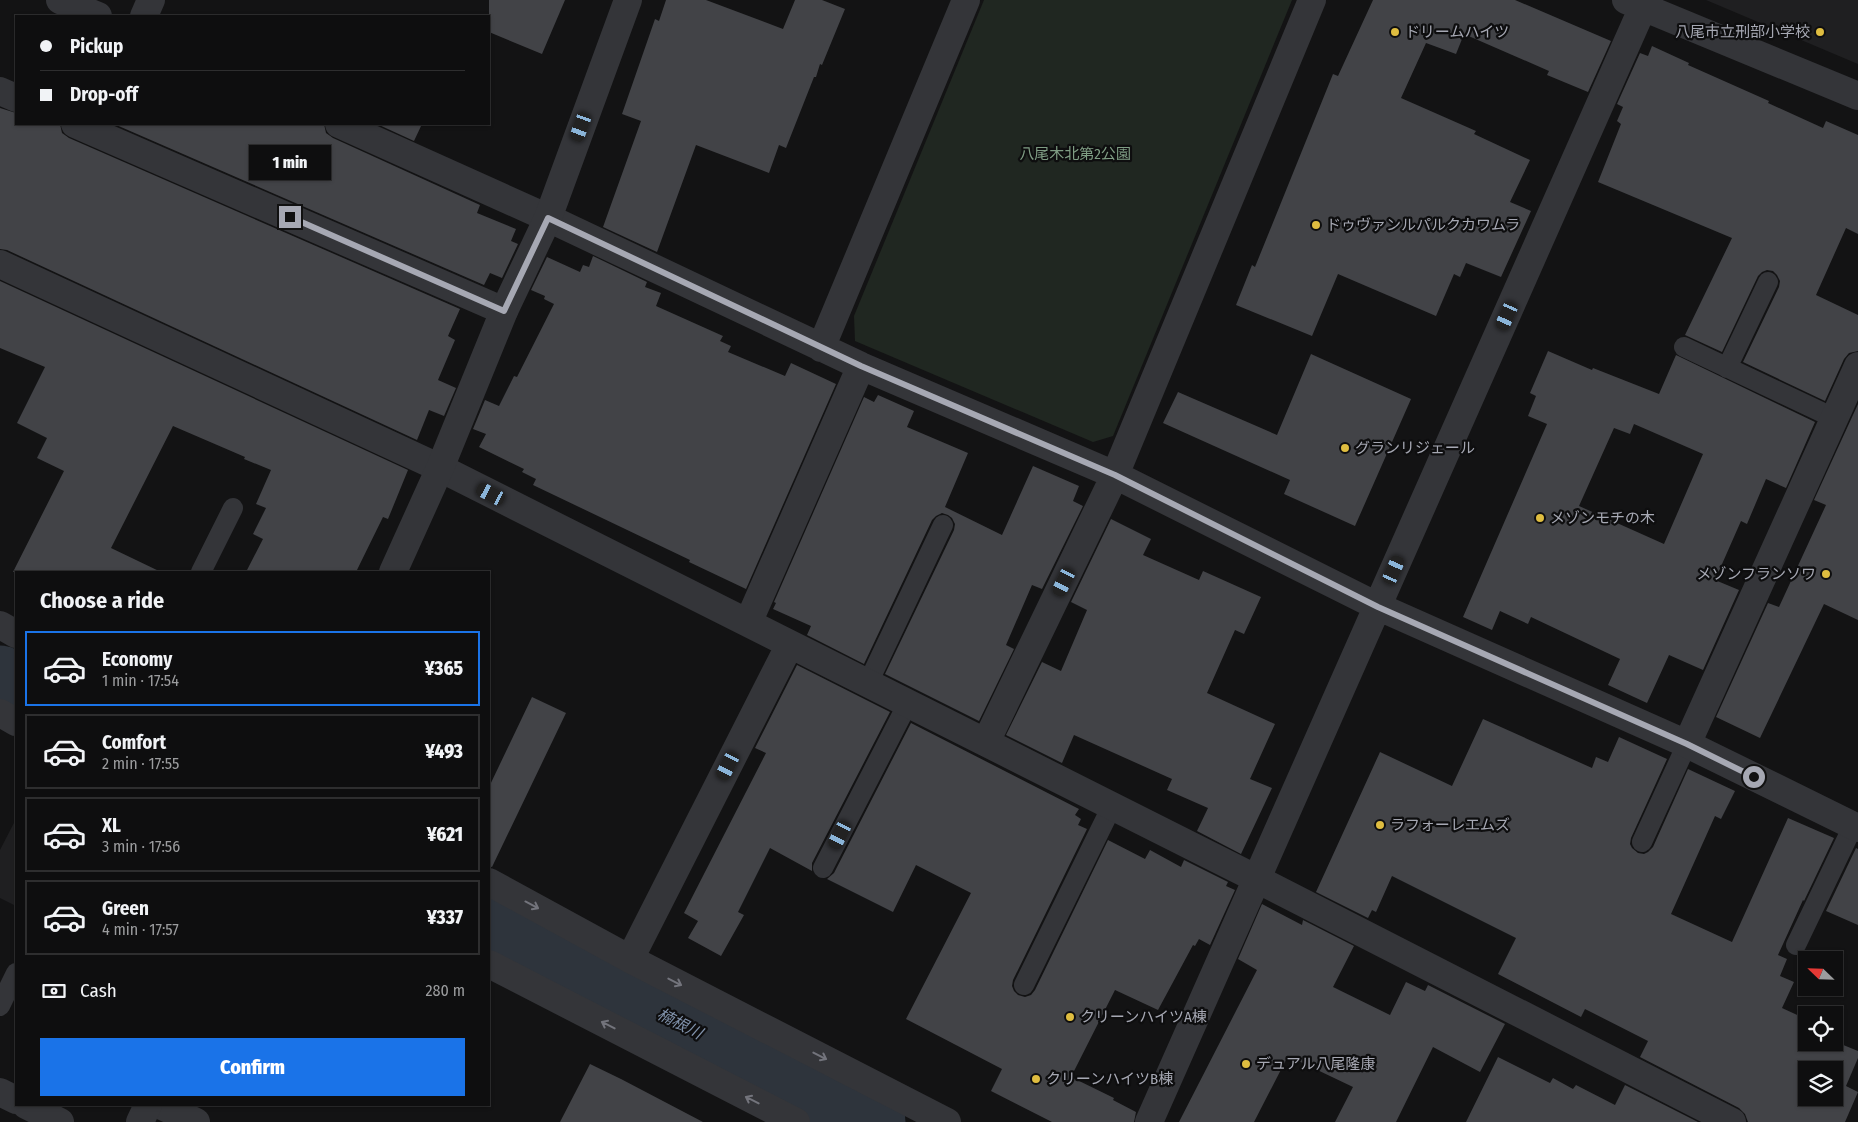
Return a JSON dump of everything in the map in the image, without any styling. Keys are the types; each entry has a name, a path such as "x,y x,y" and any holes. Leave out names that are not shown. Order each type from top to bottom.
{"street":[{"path":"60,0 96,15"},
{"path":"144,15 151,0"},
{"path":"393,571 440,468 504,311 548,218 628,0"},
{"path":"822,348 966,0"},
{"path":"986,742 1115,475 1312,0"},
{"path":"1149,1122 1378,607 1635,4 1858,96"},
{"path":"0,91 15,98"},
{"path":"77,125 504,311"},
{"path":"341,125 548,218 861,366 1115,475 1378,607 1687,744 1856,827"},
{"path":"0,264 440,468 1257,879 1732,1122"},
{"path":"748,623 861,366"},
{"path":"1687,744 1857,369"},
{"path":"0,625 15,633"},
{"path":"630,958 790,644"},
{"path":"0,713 15,721"},
{"path":"490,883 630,958 948,1122"},
{"path":"490,965 796,1122"},
{"path":"0,1092 15,1100"},
{"path":"28,1106 60,1122"},
{"path":"140,1122 148,1106"},
{"path":"162,1106 196,1122"}],"lane":[{"path":"1727,368 1768,282"},
{"path":"1684,347 1834,418"},
{"path":"202,571 233,508"},
{"path":"868,683 943,525"},
{"path":"823,868 908,703"},
{"path":"1642,842 1687,744"},
{"path":"1024,985 1112,806"},
{"path":"1796,944 1856,827"},
{"path":"0,1006 15,975"}],"shaded area":[{"name":"八尾市立刑部小学校","path":"1706,0 1858,0 1858,64"},
{"path":"15,821 15,906 0,898 0,850"}],"green space":[{"name":"八尾木北第2公園","path":"984,0 1292,0 1113,436 1093,442 855,341 854,316"}],"building":[{"path":"489,0 565,0 542,54 490,32"},
{"path":"666,0 706,0 783,29 795,0 822,0 845,9 822,65 820,64 816,77 814,77 786,148 779,145 769,173 696,145 657,252 603,227 641,121 622,114 655,19 659,21"},
{"path":"1373,0 1515,0 1611,41 1588,92 1547,75 1549,71 1464,34 1456,54 1426,43 1401,98 1476,131 1474,134 1530,160 1510,202 1531,211 1501,277 1466,263 1460,277 1454,274 1436,316 1338,274 1312,336 1236,305 1252,265 1255,267 1333,74 1338,76"},
{"path":"1652,46 1689,63 1688,65 1769,101 1768,103 1823,128 1826,121 1858,135 1858,234 1846,228 1816,295 1858,315 1858,351 1849,353 1844,359 1825,401 1743,362 1779,287 1780,281 1773,271 1767,270 1758,276 1722,352 1685,335 1732,238 1598,182 1621,124 1617,121 1623,107 1617,104 1640,53 1648,56"},
{"path":"0,108 15,113 15,125 60,125 62,133 69,138 460,309 448,336 455,340 438,380 456,388 444,416 429,410 417,440 7,250 0,249"},
{"path":"116,125 324,125 326,133 333,138 480,205 477,213 516,229 511,241 518,244 502,278 490,273 484,285"},
{"path":"379,125 422,125 414,141"},
{"path":"593,256 647,282 645,287 661,293 656,306 723,336 720,341 731,346 728,352 785,376 791,363 836,384 746,589 533,485 536,479 522,472 524,469 479,447 486,434 473,429 485,400 499,406 514,376 517,377 554,304 544,299 545,296 531,290 547,257 580,272 583,265 589,267"},
{"path":"0,281 408,470 388,519 383,517 356,571 247,571 263,539 253,534 266,508 256,504 271,470 173,426 111,548 159,571 13,572 64,471 37,458 47,438 17,423 45,367 0,348"},
{"path":"1548,351 1592,370 1593,368 1659,394 1676,355 1815,422 1786,488 1766,479 1747,524 1741,521 1715,580 1739,590 1703,670 1669,655 1647,703 1608,685 1620,659 1531,617 1528,624 1500,611 1492,630 1463,617 1547,424 1528,416 1536,396 1530,393","holes":["1634,424 1703,454 1664,544 1579,506 1614,428 1630,434"]},
{"name":"グランリジェール","path":"1311,354 1411,399 1355,526 1284,494 1290,480 1163,423 1178,392 1277,435"},
{"path":"878,395 914,411 907,427 968,453 945,507 1002,535 1033,466 1079,486 1073,501 1083,506 1042,589 1032,585 1006,645 1014,649 979,721 885,674 954,530 955,524 948,515 942,513 932,520 864,664 807,635 811,626 773,609 776,603 774,602 864,397 874,402"},
{"path":"1858,404 1858,620 1824,604 1760,738 1716,717 1768,603 1779,607 1826,505 1814,500"},
{"path":"1111,519 1151,539 1143,555 1199,580 1203,571 1261,597 1244,634 1235,630 1207,693 1275,724 1250,779 1272,788 1241,854 1197,831 1208,808 1167,790 1172,779 1074,735 1062,763 1006,735 1042,662 1061,671 1087,610 1071,602"},
{"path":"797,665 890,712 812,863 812,871 770,848 738,912 744,915 721,956 688,938 698,921 684,913 766,753 755,748"},
{"path":"532,697 566,713 492,867 490,866 490,785"},
{"path":"1483,719 1592,768 1596,757 1608,762 1619,737 1667,759 1631,838 1630,844 1632,848 1638,853 1644,854 1653,847 1688,769 1735,791 1721,819 1715,816 1671,914 1732,942 1788,818 1834,838 1778,955 1787,959 1780,976 1794,982 1782,1008 1798,1015 1798,1051 1843,1051 1843,1045 1858,1051 1858,1058 1846,1086 1858,1092 1845,1122 1748,1122 1745,1114 1739,1108 1640,1057 1648,1041 1585,1009 1581,1017 1498,974 1516,938 1392,876 1376,912 1372,910 1368,918 1316,892 1380,752 1452,786"},
{"path":"911,723 1079,809 1075,815 1081,819 1078,825 1087,829 1013,980 1012,986 1018,995 1025,997 1031,995 1035,990 1108,840 1145,859 1150,850 1181,867 1184,860 1228,882 1226,886 1235,890 1210,945 1199,939 1195,946 1193,945 1158,1010 1115,990 1071,1077 1114,1098 1113,1100 1136,1112 1134,1122 1052,1122 991,1091 1002,1069 906,1019 971,893 916,865 893,912 827,879 834,873"},
{"path":"1856,848 1858,849 1858,925 1826,911"},
{"path":"1262,904 1302,925 1303,920 1354,946 1333,987 1390,1015 1406,982 1425,991 1428,985 1505,1024 1480,1072 1433,1047 1396,1122 1335,1122 1353,1087 1288,1056 1254,1122 1179,1122 1257,970 1238,959"},
{"path":"1498,1057 1550,1083 1553,1078 1573,1089 1576,1085 1615,1105 1625,1085 1698,1122 1466,1122"},
{"path":"590,1064 621,1079 703,1122 560,1122"}],"waterway":[{"name":"楠根川","path":"0,681 15,689"},
{"name":"楠根川","path":"490,924 870,1122"}],"place":[{"name":"ドリームハイツ","path":"1395,32"},
{"name":"八尾市立刑部小学校","path":"1820,32"},
{"name":"ドゥヴァンルパルクカワムラ","path":"1316,225"},
{"name":"グランリジェール","path":"1345,448"},
{"name":"メゾンモチの木","path":"1540,518"},
{"name":"メゾンフランソワ","path":"1826,574"},
{"name":"ラフォーレエムズ","path":"1380,825"},
{"name":"クリーンハイツA棟","path":"1070,1017"},
{"name":"デュアル八尾隆康","path":"1246,1064"},
{"name":"クリーンハイツB棟","path":"1036,1079"}],"route":[{"path":"290,217 504,311 548,218 861,366 1115,475 1378,607 1687,744 1754,777"}]}
